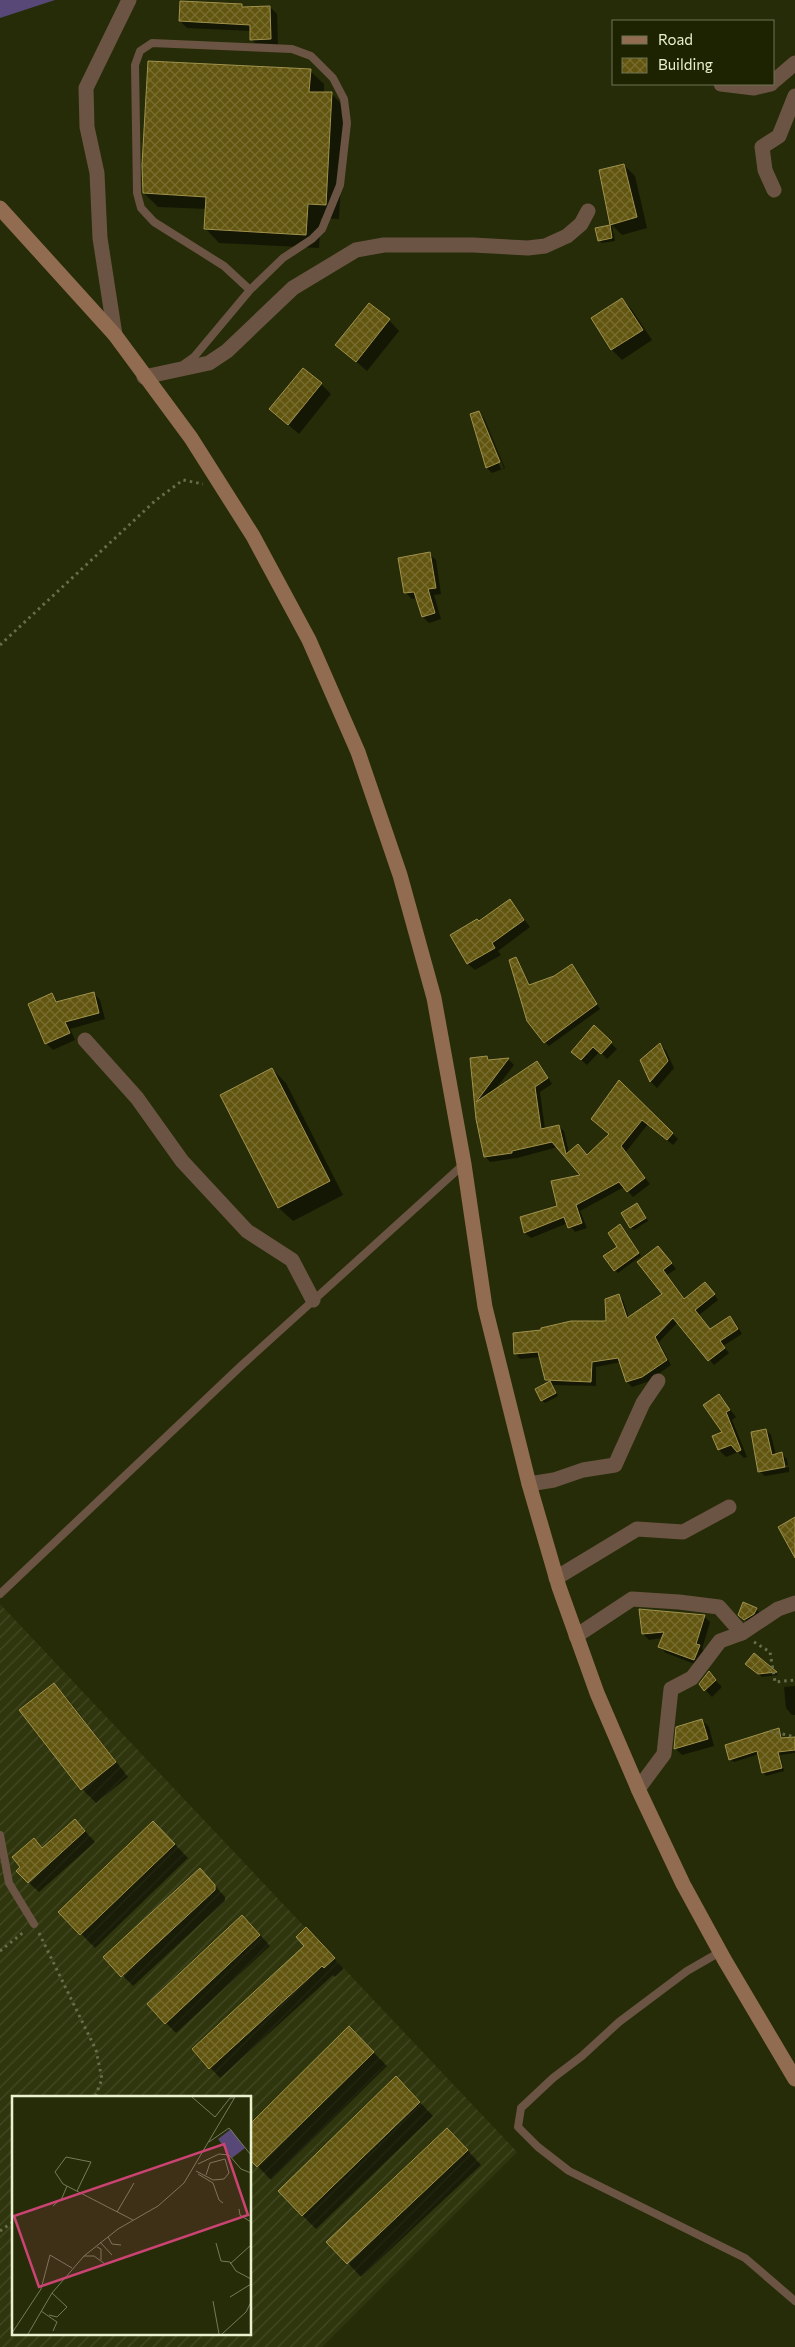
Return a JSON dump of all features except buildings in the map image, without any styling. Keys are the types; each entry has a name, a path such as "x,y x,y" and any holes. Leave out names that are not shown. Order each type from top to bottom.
{"main road":[{"path":"0,208 115,335 144,377 191,438 253,536 309,640 358,752 400,875 434,998 464,1164 485,1307 529,1484 556,1578 596,1693 638,1789 684,1884 720,1952 795,2079"}],"street":[{"path":"115,335 100,238 97,173 87,127 86,88 129,0"},
{"path":"775,80 795,63"},
{"path":"729,85 754,88 766,85"},
{"path":"774,190 765,170 762,147 779,136 795,96"},
{"path":"144,377 209,363 226,351 293,288 356,250 384,245 473,245 528,248 545,246 567,236 580,224 588,211"},
{"path":"85,1040 137,1098 182,1161 240,1224 247,1231 292,1260 313,1300"},
{"path":"529,1484 554,1480 583,1470 615,1465 643,1404 658,1381"},
{"path":"556,1578 637,1529 683,1532 729,1507"},
{"path":"576,1636 632,1599 719,1607 742,1633"},
{"path":"638,1789 664,1754 671,1689 692,1678 720,1641 742,1633 778,1609 795,1603"}],"lane":[{"path":"174,371 194,357 250,290 283,258 312,239 322,229 340,185 347,123 344,99 333,78 311,56 292,49 152,43 140,52 135,65 137,193 141,208 154,222 224,266 250,290"},
{"path":"0,1594 313,1300 464,1164"},
{"path":"0,1835 9,1884 34,1924"},
{"path":"720,1952 688,1971 634,2010 582,2056 553,2078 521,2108 518,2127 538,2147 569,2171 745,2258 795,2301"}],"path":[{"path":"0,645 156,500 183,480 223,488"},
{"path":"742,1633 770,1652 774,1682 795,1680"},
{"path":"770,1731 795,1737"},
{"path":"0,1951 34,1924 96,2050 102,2079 95,2096"},
{"path":"0,2231 12,2222"}],"shaded area":[{"path":"0,0 55,0 0,18"},
{"path":"0,1604 517,2152 322,2347 0,2347"}]}
